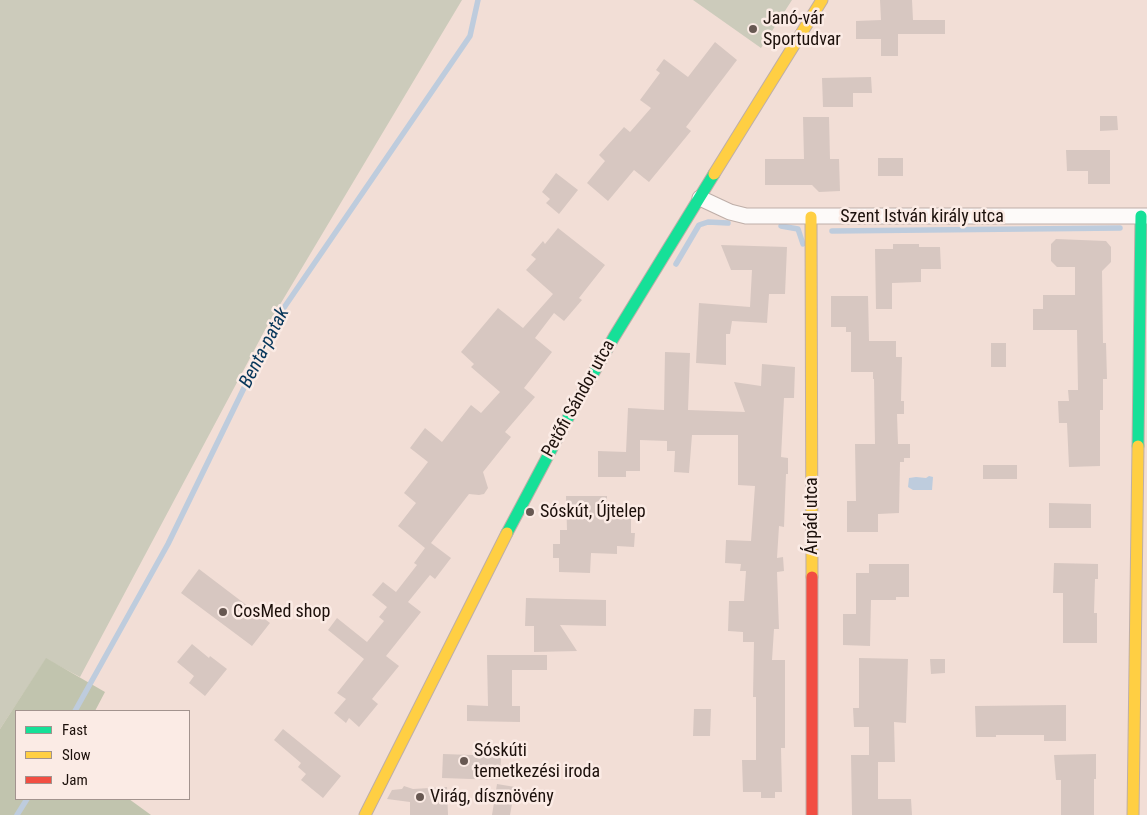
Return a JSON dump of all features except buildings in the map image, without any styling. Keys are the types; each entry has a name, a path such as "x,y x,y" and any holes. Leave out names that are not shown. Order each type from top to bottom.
{"street":[{"name":"Petőfi Sándor utca","path":"365,815 526,495 560,432 614,337 822,0"},
{"name":"Szent István király utca","path":"700,198 739,215 812,217 1144,216"},
{"path":"1133,815 1144,216"},
{"name":"Árpád utca","path":"812,217 812,815"}],"shaded area":[{"path":"0,0 462,0 266,328 80,677 46,659 0,729"},
{"name":"Janó-vár Sportudvar","path":"693,0 792,0 761,48"}],"green space":[{"path":"46,658 105,692 96,710 15,710 15,800 130,800 151,815 0,815 0,729"}],"water":[{"path":"929,476 933,477 932,490 913,490 908,487 909,478 926,478"}],"waterway":[{"name":"Benta-patak","path":"76,710 168,544 281,312 470,36 478,0"},
{"path":"676,264 699,225 708,222 728,223"},
{"path":"781,226 798,229 803,244"},
{"path":"832,231 1120,228"},
{"name":"Benta-patak","path":"17,815 26,800"}],"traffic: fast":[{"path":"507,533 569,416 614,337 714,174"},
{"path":"1138,446 1141,216"}],"traffic: slow":[{"path":"714,174 822,0"},
{"path":"811,217 812,577"},
{"path":"1133,815 1138,446"},
{"path":"365,815 507,533"}],"traffic: jam":[{"path":"812,577 812,815"}],"place":[{"name":"Janó-vár Sportudvar","path":"753,29"},
{"name":"Sóskút, Újtelep","path":"530,512"},
{"name":"CosMed shop","path":"223,612"},
{"name":"Sóskúti temetkezési iroda","path":"464,761"},
{"name":"Virág, dísznövény","path":"420,797"}]}
